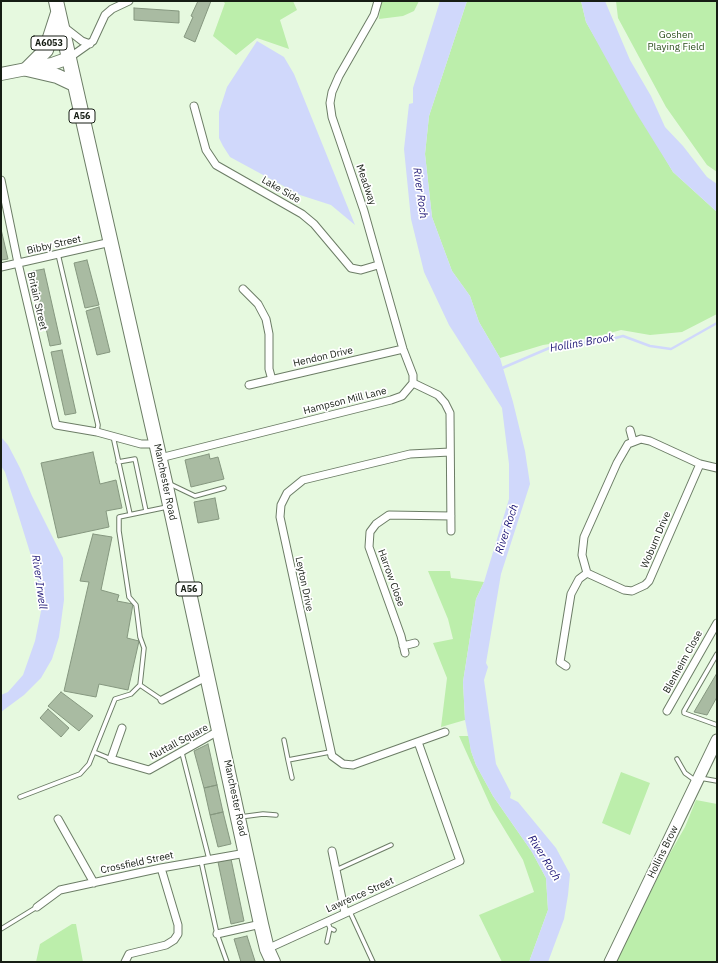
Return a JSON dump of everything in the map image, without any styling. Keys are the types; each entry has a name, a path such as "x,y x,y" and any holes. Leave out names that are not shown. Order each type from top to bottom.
{"highway":[{"name":"Manchester Road","path":"58,12 160,458 247,853 261,924 267,949 273,962"},
{"name":"A6053","path":"27,69 46,50 58,12"},
{"path":"27,69 57,76 74,84"}],"main road":[{"name":"A6053","path":"1,74 56,63 68,58"}],"street":[{"path":"68,58 90,44 104,15 128,1"},
{"name":"Meadway","path":"378,1 374,15 338,76 332,92 330,104 332,117 364,211 402,349 411,369 413,382"},
{"path":"58,12 68,32 90,44"},
{"name":"Lake Side","path":"194,106 206,150 216,165 302,214 314,224 351,268 361,270 378,265"},
{"name":"Britain Street","path":"1,180 18,263 56,425 97,432"},
{"name":"Bibby Street","path":"1,267 111,242"},
{"path":"243,289 258,304 266,319 269,334 269,369 272,380"},
{"name":"Hendon Drive","path":"249,385 402,349"},
{"path":"413,382 438,395 448,408 451,418 450,531"},
{"name":"Hampson Mill Lane","path":"160,458 391,400 402,396 413,382"},
{"path":"630,430 633,441"},
{"path":"97,432 141,444 156,444"},
{"path":"566,666 560,662 571,594 579,579 587,573 582,555 584,537 622,453 628,444 641,439 650,441 700,464 717,468"},
{"name":"Leyton Drive","path":"330,752 281,523 280,511 284,499 297,484 310,478 410,454 450,452"},
{"name":"Woburn Drive","path":"587,573 624,590 632,591 645,585 649,581 700,464"},
{"name":"Harrow Close","path":"415,643 404,649 369,547 370,532 376,524 389,516 451,516"},
{"name":"Blenheim Close","path":"667,711 717,623"},
{"path":"162,700 208,676"},
{"path":"111,759 122,728"},
{"path":"330,752 338,762 353,765 445,732"},
{"name":"Nuttall Square","path":"111,759 148,770 213,734 220,733"},
{"name":"Hollins Brow","path":"610,962 717,741"},
{"name":"Lawrence Street","path":"267,949 328,925 347,912 460,861 418,742"},
{"path":"58,819 94,883"},
{"path":"332,851 347,912"},
{"name":"Crossfield Street","path":"37,907 60,890 161,868 247,853"},
{"path":"125,962 129,954 166,945 174,940 178,934 178,925 161,868"},
{"path":"217,934 261,924"}],"lane":[{"path":"58,254 98,425 97,432"},
{"path":"112,436 130,514"},
{"path":"118,462 135,459 146,511"},
{"path":"165,482 195,496 224,488"},
{"path":"20,797 80,774 89,764 115,699 131,694 140,685 144,648 140,637 136,605 129,598 119,531 119,517 170,506"},
{"path":"717,654 684,710 684,713 717,725"},
{"path":"140,685 162,700"},
{"path":"284,740 292,778"},
{"path":"94,752 111,759"},
{"path":"182,752 205,860 217,934 227,962"},
{"path":"288,760 330,752"},
{"path":"677,759 685,773 698,780 717,781"},
{"path":"239,818 263,814 276,815"},
{"path":"336,870 391,845"},
{"path":"1,929 37,907"},
{"path":"347,912 372,962"},
{"path":"328,925 334,930"},
{"path":"327,942 328,925"}],"green space":[{"path":"222,1 293,1 297,10 280,20 289,49 257,38 236,55 213,36 225,3"},
{"path":"381,1 419,1 414,11 403,16 379,19"},
{"path":"467,1 581,1 586,22 673,172 717,212 717,314 682,332 650,335 621,330 595,337 543,345 500,358 479,322 470,296 452,271 432,217 425,154 429,116"},
{"name":"Goshen Playing Field","path":"616,1 717,1 717,172 707,165 666,107 618,18"},
{"path":"428,571 450,571 451,578 484,582 476,599 463,682 465,720 441,727 447,678 433,643 453,639 448,619"},
{"path":"459,736 469,736 471,751 476,765 493,796 532,852 546,878 548,910 529,962 502,962 479,915 534,892 523,860 492,809"},
{"path":"621,772 650,783 630,835 602,823"},
{"path":"696,800 717,804 717,962 616,962 669,855 685,827"},
{"path":"72,924 76,924 83,962 36,962 40,944"}],"water":[{"name":"River Roch","path":"440,1 467,1 429,116 425,154 432,217 452,271 470,296 479,322 500,358 525,451 530,484 501,574 486,663 488,667 484,680 496,764 511,793 510,798 518,802 556,848 570,874 564,919 548,962 529,962 548,910 546,878 532,852 493,796 476,765 471,751 465,720 463,682 476,599 484,582 509,499 509,464 502,408 449,325 424,272 411,219 404,149 409,104 413,103 413,88"},
{"path":"581,1 605,1 630,60 651,96 665,127 683,146 707,177 717,184 717,212 673,172 635,111 586,22"},
{"path":"257,41 284,57 294,74 355,225 331,205 300,195 230,157 223,146 219,138 219,112 227,87"},
{"name":"River Irwell","path":"1,437 8,445 20,468 32,496 63,558 64,600 59,637 52,659 41,678 24,695 1,712 1,695 8,692 23,675 35,641 41,611 37,575 5,472 1,466"}],"building":[{"path":"198,1 211,1 195,42 184,37"},
{"path":"134,8 179,11 179,23 134,20"},
{"path":"1,229 8,259 1,260"},
{"path":"87,260 99,305 85,308 74,263"},
{"path":"44,269 61,344 50,346 33,271"},
{"path":"99,307 110,352 97,355 86,311"},
{"path":"62,350 76,413 65,415 51,352"},
{"path":"93,452 100,484 116,480 122,508 106,511 109,527 58,538 41,463"},
{"path":"209,454 210,459 218,457 224,479 191,487 185,460"},
{"path":"215,498 219,519 198,523 194,502"},
{"path":"93,534 112,537 101,590 119,595 117,601 133,604 127,638 139,641 128,690 99,684 96,697 64,691 89,582 80,581"},
{"path":"717,673 717,697 707,715 694,712"},
{"path":"61,692 93,716 79,731 48,706"},
{"path":"48,709 69,728 61,737 40,718"},
{"path":"208,744 217,785 204,788 194,751"},
{"path":"217,785 223,812 210,815 204,788"},
{"path":"223,812 231,844 218,847 210,815"},
{"path":"231,859 244,921 231,924 218,862"},
{"path":"247,936 255,962 241,962 234,939"}],"waterway":[{"name":"Hollins Brook","path":"500,369 554,346 608,340 623,336 650,346 671,349 717,323"}]}
